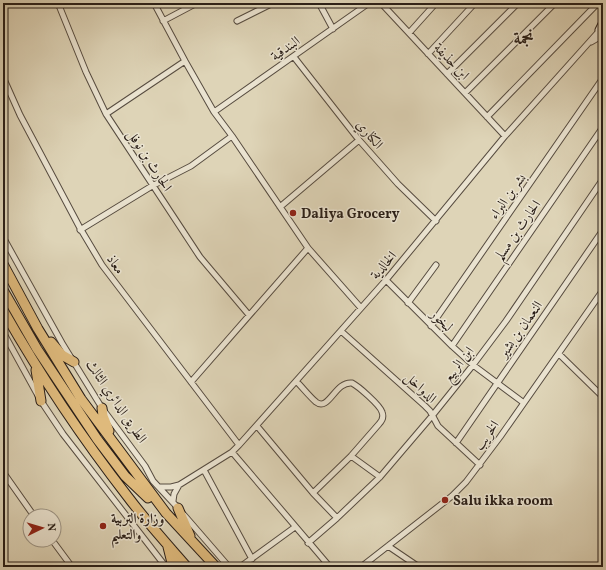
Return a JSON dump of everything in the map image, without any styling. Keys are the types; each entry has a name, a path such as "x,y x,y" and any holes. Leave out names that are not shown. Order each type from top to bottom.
{"highway":[{"name":"الطريق الدائري الثالث","path":"3,266 38,329 81,399 166,513 192,543 216,567"},
{"path":"3,290 37,349 97,440 125,476 166,513"},
{"path":"3,310 35,364 84,439 129,499 186,567"},
{"path":"38,329 62,354 74,362"},
{"path":"35,364 41,401"},
{"path":"102,408 104,420 116,447"},
{"path":"176,505 192,543"},
{"path":"168,545 173,567"}],"main road":[{"path":"602,34 603,22"}],"street":[{"name":"الحارث بن نوفل","path":"58,3 86,72 106,114 152,186 207,266 249,315"},
{"path":"154,3 214,112 308,248 361,308"},
{"path":"163,21 197,3"},
{"path":"237,22 273,3"},
{"path":"319,3 334,28"},
{"name":"البندقية","path":"214,112 369,3"},
{"name":"ابن حذيفة","path":"381,3 505,136"},
{"path":"408,32 436,3"},
{"path":"428,54 475,3"},
{"path":"447,74 518,3"},
{"path":"465,94 555,3"},
{"path":"487,117 591,5 598,3"},
{"name":"الخالدية","path":"159,487 179,485 232,452 239,445 386,280 505,136 579,53 602,34"},
{"name":"الكناري","path":"294,57 359,140 398,184 436,221"},
{"path":"106,114 185,61"},
{"name":"معاذ","path":"3,77 20,115 80,230 114,282 239,445"},
{"name":"بشر بن البراء","path":"431,326 603,78"},
{"name":"الحارث بن مسلم","path":"452,346 603,127"},
{"path":"80,230 152,186 191,166 232,136"},
{"path":"280,207 359,140"},
{"name":"ابن الربيع","path":"308,542 337,518 380,477 432,416 506,321 603,179"},
{"name":"النعمان بن بشير","path":"456,443 603,230"},
{"name":"الطريق الدائري الثالث","path":"3,236 16,262 102,408 145,466 153,481 176,505 229,567"},
{"path":"191,382 308,248"},
{"path":"408,303 436,265"},
{"name":"لبخور","path":"386,280 431,326 473,365 524,404"},
{"name":"الخريب","path":"361,567 452,496 480,465 603,290"},
{"name":"الدواخل","path":"341,330 426,406 438,426 480,465"},
{"path":"3,332 41,401 63,434 166,567"},
{"path":"559,354 603,397"},
{"path":"296,381 317,402 323,404 327,402 341,385 348,382 352,383 382,410 382,421 351,456 313,493"},
{"path":"257,426 313,493 337,518"},
{"path":"232,452 330,567"},
{"path":"351,456 380,477"},
{"path":"204,470 252,558"},
{"path":"3,472 28,508"},
{"path":"176,505 174,494 179,485"},
{"path":"240,567 295,527"},
{"path":"388,546 419,567"},
{"path":"58,548 72,567"}],"place":[{"name":"Daliya Grocery","path":"293,213"},
{"name":"Salu ikka room","path":"445,500"},
{"name":"وزارة التربية والتعليم","path":"103,526"}],"district":[{"name":"نجمة","path":"524,38"}]}
